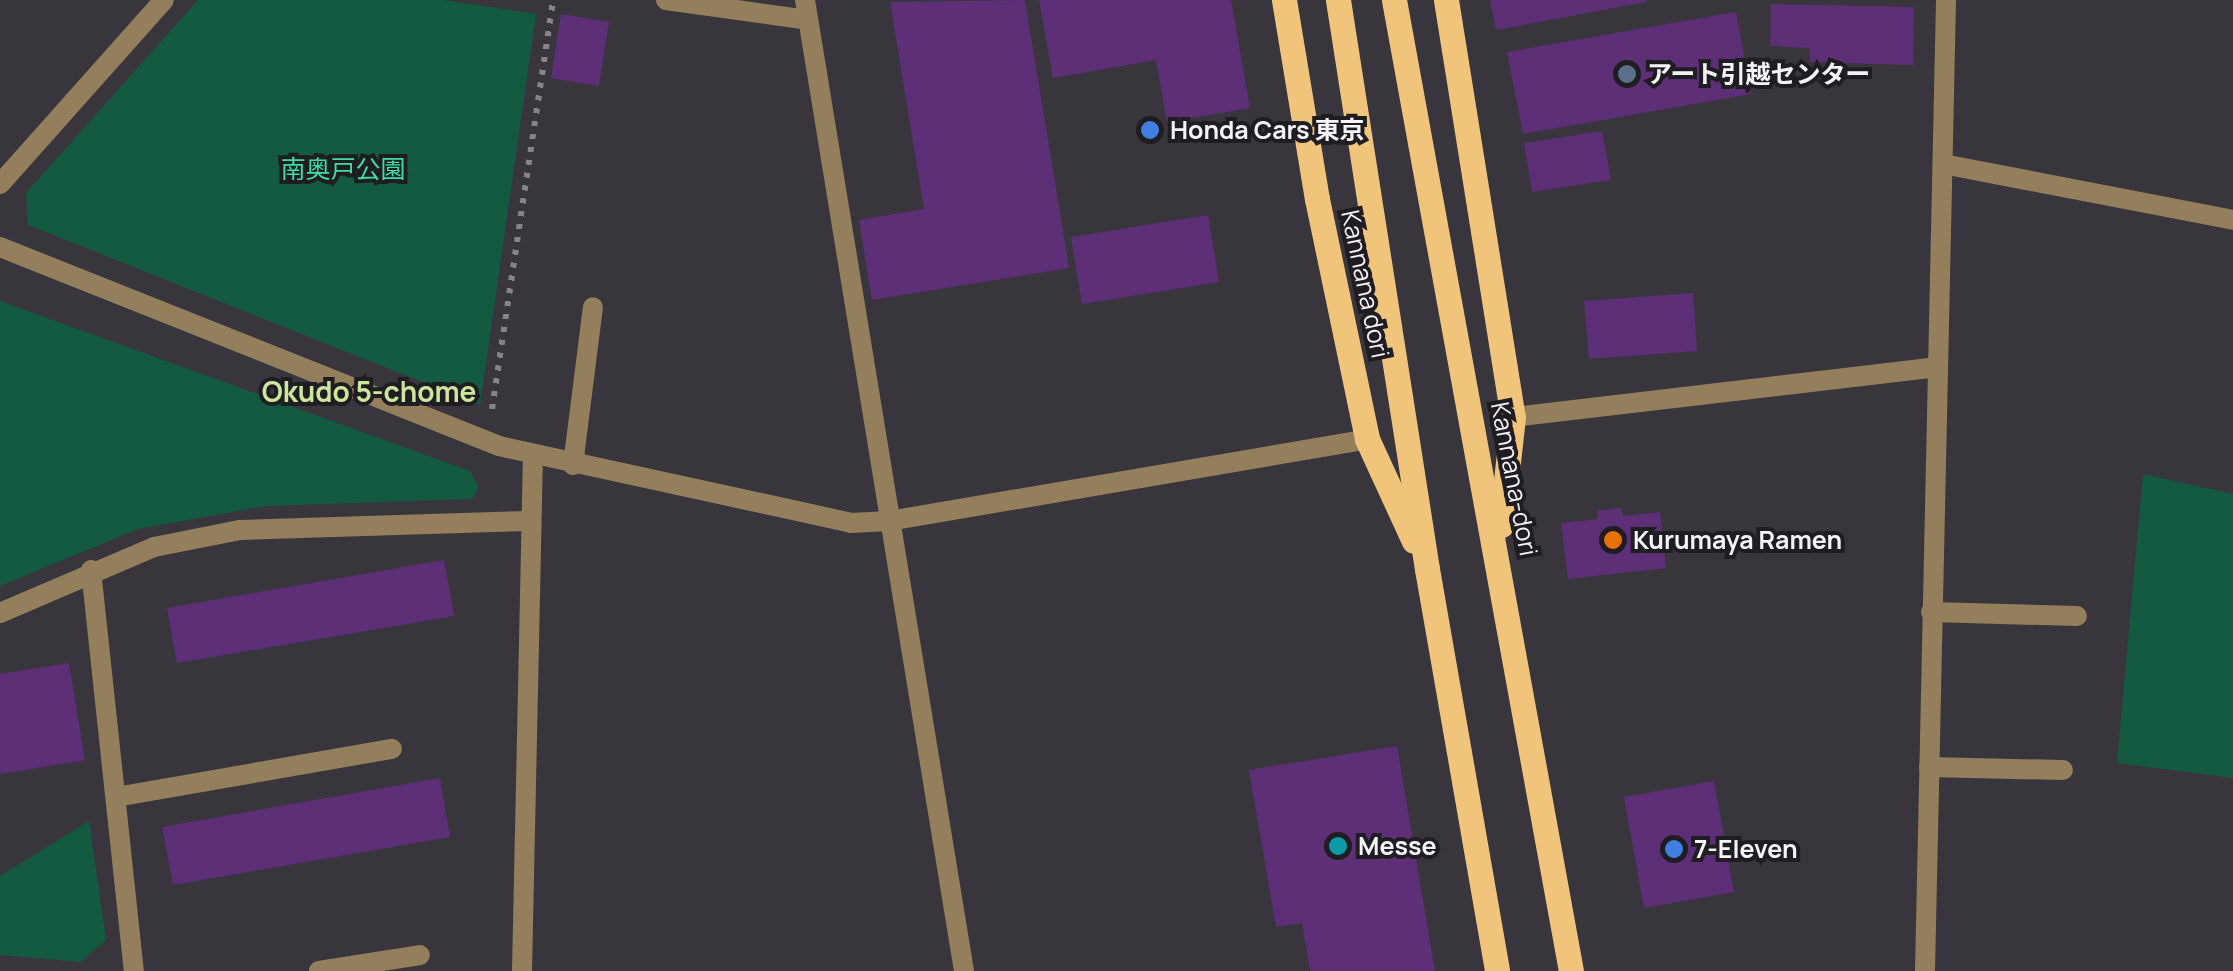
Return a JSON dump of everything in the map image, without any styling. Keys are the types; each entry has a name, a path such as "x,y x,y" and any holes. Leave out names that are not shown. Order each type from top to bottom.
{"main road":[{"name":"Kannana dori","path":"1284,0 1316,200 1366,439 1427,568"},
{"path":"1338,0 1427,568 1497,971"},
{"name":"Kannana-dori","path":"1394,0 1426,187 1498,550 1571,971"},
{"path":"1446,0 1513,417 1498,550"}],"street":[{"path":"0,184 164,0"},
{"path":"666,0 806,10 964,971"},
{"path":"1925,971 1946,0"},
{"path":"1943,164 2233,220"},
{"path":"0,247 487,442 532,456 851,523 889,521 1366,439"},
{"path":"574,465 592,307"},
{"path":"1513,417 1936,367"},
{"path":"522,971 532,456"},
{"path":"0,612 154,547 240,530 529,521"},
{"path":"92,570 134,971"},
{"path":"1931,612 2076,616"},
{"path":"116,797 392,749"},
{"path":"1930,767 2062,770"},
{"path":"319,971 420,955"}],"path":[{"path":"487,442 553,0"}],"green space":[{"name":"南奥戸公園","path":"198,0 444,0 536,14 480,405 28,225 26,193"},
{"path":"0,301 470,471 479,487 472,499 266,506 138,529 0,586"},
{"path":"2143,474 2233,494 2233,778 2117,763"},
{"path":"89,821 106,940 81,962 0,955 0,876"}],"building":[{"path":"1025,0 1069,268 872,300 859,220 924,209 890,2"},
{"path":"1039,0 1231,0 1250,108 1167,122 1156,60 1053,78"},
{"path":"1490,0 1646,0 1646,2 1496,30"},
{"path":"1771,4 1914,7 1913,65 1810,62 1810,48 1770,46"},
{"path":"1736,12 1751,94 1523,134 1507,52"},
{"path":"561,14 609,22 599,86 551,78"},
{"path":"1602,131 1611,180 1532,192 1524,143"},
{"path":"1208,215 1219,282 1082,304 1071,237"},
{"path":"1693,293 1697,351 1589,359 1584,301"},
{"path":"1621,508 1623,516 1660,512 1666,568 1568,579 1561,523 1598,519 1597,511"},
{"path":"444,560 454,616 177,663 167,608"},
{"path":"69,663 85,760 0,774 0,674"},
{"name":"Messe","path":"1397,746 1435,971 1310,971 1302,923 1276,927 1249,770"},
{"path":"440,778 450,837 173,885 162,827"},
{"path":"1714,781 1734,892 1644,908 1624,797"}],"place":[{"name":"アート引越センター","path":"1627,74"},
{"name":"Honda Cars 東京","path":"1150,130"},
{"name":"Kurumaya Ramen","path":"1613,540"},
{"name":"Messe","path":"1338,846"},
{"name":"7-Eleven","path":"1674,849"}],"district":[{"name":"Okudo 5-chome","path":"369,391"}]}
